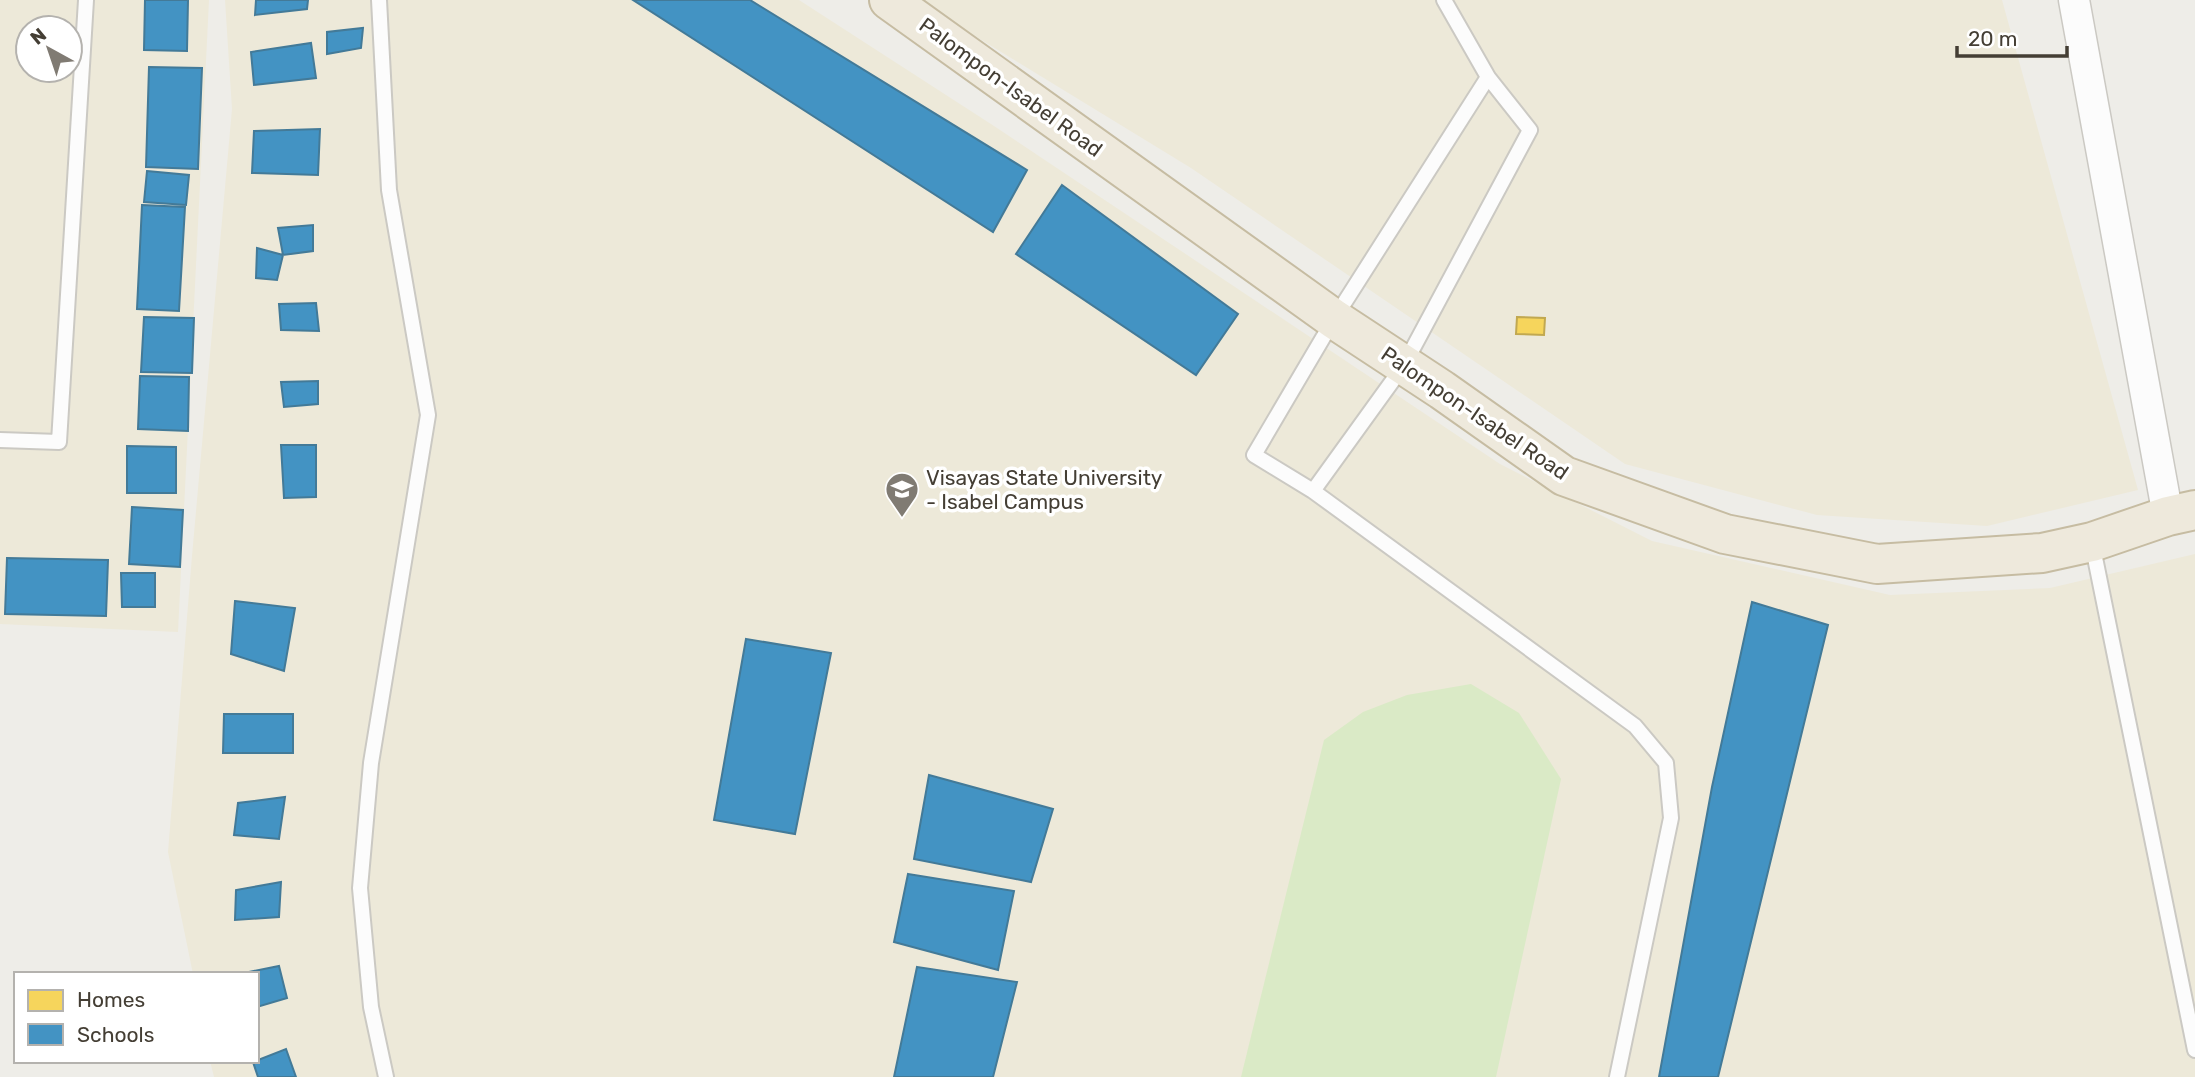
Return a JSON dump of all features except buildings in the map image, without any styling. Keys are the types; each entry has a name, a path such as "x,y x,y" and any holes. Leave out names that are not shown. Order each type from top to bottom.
{"highway":[{"name":"Palompon-Isabel Road","path":"889,0 1334,319 1564,476 1725,534 1877,564 2042,553 2092,542 2182,513"}],"street":[{"path":"2074,0 2182,513"}],"lane":[{"path":"0,440 59,442 86,0"},
{"path":"379,0 389,190 428,415 371,763 360,888 371,1007 386,1077"},
{"path":"1313,492 1404,365 1530,130 1489,77 1444,0"},
{"path":"1489,77 1334,319 1254,455 1313,492 1634,726 1666,763 1671,818 1617,1077"},
{"path":"2092,542 2195,1050"}],"shaded area":[{"path":"0,0 209,0 178,632 0,624"},
{"name":"Visayas State University - Isabel Campus","path":"225,0 799,0 994,126 1500,464 1652,541 1890,595 2050,588 2195,554 2195,1077 214,1077 210,1063 259,1063 259,972 193,972 168,852 232,109"},
{"path":"916,0 2002,0 2138,490 1987,526 1817,515 1625,464 1191,168"}],"green space":[{"path":"1471,684 1519,713 1561,779 1496,1077 1241,1077 1324,740 1363,712 1407,695"}],"place":[{"name":"Visayas State University - Isabel Campus","path":"902,519"}]}
